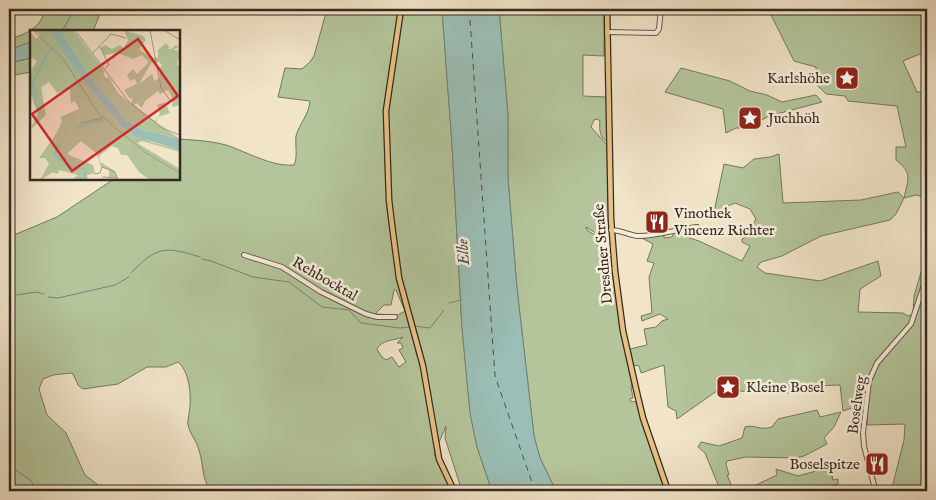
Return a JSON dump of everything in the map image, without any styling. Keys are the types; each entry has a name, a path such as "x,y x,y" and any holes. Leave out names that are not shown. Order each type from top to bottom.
{"main road":[{"path":"401,9 386,111 389,200 396,264 423,366 439,459 454,491"},
{"name":"Dresdner Straße","path":"607,9 611,230 615,271 623,331 643,418 668,491"}],"street":[{"path":"607,32 656,34 661,9"},
{"path":"611,230 639,236 672,232 697,226"},
{"name":"Rehbocktal","path":"244,255 282,267 321,292 366,314 377,317 395,317"},
{"name":"Boselweg","path":"873,491 874,485 864,446 863,433 869,381 877,363 911,324 927,276"}],"green space":[{"path":"45,9 102,9 93,30 30,30 37,25"},
{"path":"327,9 442,9 462,328 470,412 477,447 492,491 462,491 445,438 446,426 434,454 451,491 210,491 205,480 198,447 188,425 190,388 185,371 178,362 166,367 147,367 118,384 83,389 78,385 71,373 53,375 43,379 39,389 47,415 66,433 85,475 106,491 9,491 9,237 57,217 112,180 180,180 180,139 226,145 277,164 294,165 296,136 308,111 310,101 278,97 285,68 302,69 314,56","holes":["394,290 396,290 405,311 398,315 375,314 384,305 391,305","403,337 397,343 401,343 403,348 399,350 406,362 399,367 392,357 386,360 377,349 382,343"]},
{"path":"499,9 604,9 604,56 583,55 583,96 607,97 607,141 600,133 600,121 594,120 591,127 607,145 609,231 597,234 586,227 587,230 596,236 596,244 600,248 609,249 621,331 632,385 633,398 630,401 636,402 665,491 556,491 540,458 534,436 517,289 508,179 508,116"},
{"path":"768,9 927,9 927,51 903,61 917,92 927,92 927,198 916,195 904,198 908,177 905,169 896,160 896,147 906,147 897,106 848,101 845,96 826,94 818,86 816,67 794,61"},
{"path":"30,30 30,42 9,50 9,39"},
{"path":"30,58 30,72 9,76 9,63"},
{"path":"681,68 730,81 750,91 767,95 782,102 816,95 822,102 769,116 747,128 736,128 726,133 723,109 665,92"},
{"path":"779,154 783,203 861,200 898,192 904,198 896,214 890,220 821,236 782,256 761,262 757,267 765,273 820,281 878,261 881,276 860,289 858,312 903,313 908,316 913,314 914,296 922,269 927,267 927,375 921,382 927,386 927,491 894,491 892,488 904,440 905,424 867,425 868,403 843,411 840,385 793,385 792,393 754,393 721,388 677,419 676,411 668,407 664,365 641,373 639,366 633,365 630,349 647,345 644,329 656,327 662,321 668,319 660,314 642,321 641,316 652,313 649,277 654,263 647,261 653,244 640,237 664,233 664,238 672,237 674,233 699,241 742,261 750,246 742,242 742,239 747,236 756,219 750,209 735,203 714,212 724,164 743,168 754,159"},
{"path":"817,410 820,417 841,412 834,427 824,438 827,444 804,456 795,458 746,457 727,461 729,475 727,475 734,491 705,491 719,487 705,453 698,447 701,442 719,446 742,438 745,427 772,427 778,419"},
{"path":"776,469 798,476 816,471 831,472 833,480 838,479 838,484 821,488 821,491 756,491 754,486 777,475"}],"water":[{"name":"Elbe","path":"442,9 499,9 508,116 508,179 517,289 534,436 540,458 556,491 492,491 477,447 470,413 462,328"},
{"path":"30,42 30,58 9,63 9,50"}],"waterway":[{"path":"63,30 72,14 70,9"},
{"path":"131,273 155,253 162,251 178,251 200,257"},
{"path":"202,259 253,277 289,282 322,307 349,310 361,323 400,328 410,327"},
{"path":"48,297 58,298 115,285 129,277"},
{"path":"9,296 36,292 44,294"},
{"path":"449,303 461,300"},
{"path":"414,326 430,328 444,310"},
{"path":"9,465 30,480 38,491"}],"ferry route":[{"path":"470,9 495,376 535,491"}],"place":[{"name":"Karlshöhe","path":"847,78"},
{"name":"Juchhöh","path":"750,118"},
{"name":"Vinothek Vincenz Richter","path":"657,222"},
{"name":"Kleine Bosel","path":"728,387"},
{"name":"Boselspitze","path":"877,464"}]}
